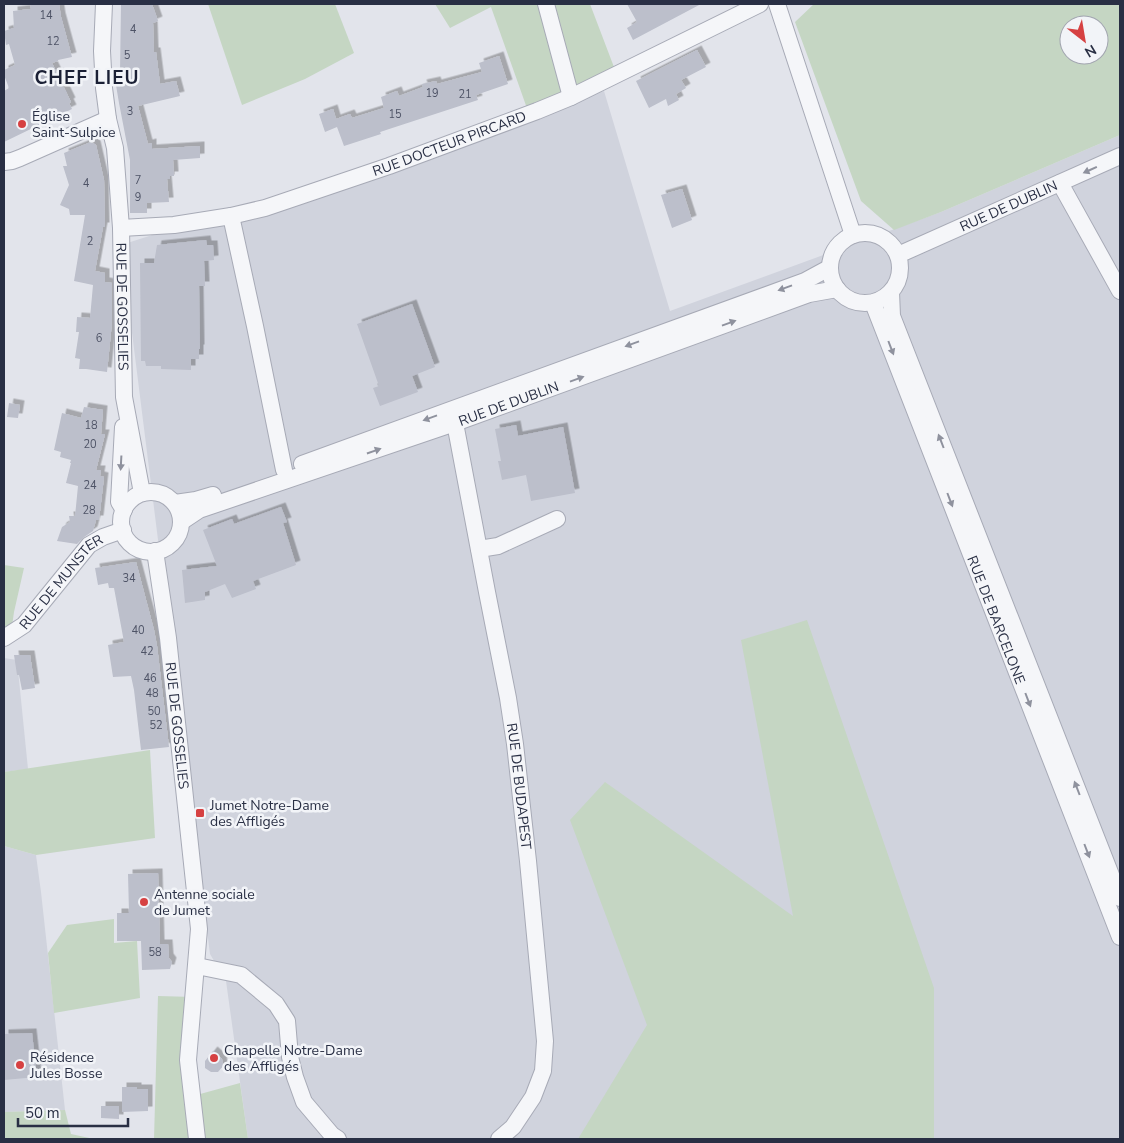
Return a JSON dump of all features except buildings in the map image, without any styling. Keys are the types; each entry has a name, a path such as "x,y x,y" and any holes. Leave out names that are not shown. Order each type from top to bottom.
{"street":[{"name":"RUE DE GOSSELIES","path":"104,4 102,51 104,88 108,119 115,148 121,228 124,397 142,493"},
{"path":"546,4 571,97"},
{"name":"RUE DOCTEUR PIRCARD","path":"121,228 174,225 231,216 265,208 389,166 537,112 760,4"},
{"path":"777,4 853,235"},
{"path":"4,162 20,158 108,119"},
{"name":"RUE DE DUBLIN","path":"898,255 1120,156"},
{"path":"1060,183 1120,291"},
{"path":"231,216 284,470"},
{"path":"864,233 884,238 898,255 900,274 897,284 892,292 883,299 863,304 853,302 844,297 833,283 829,268 831,258 836,248 853,235 864,233"},
{"name":"RUE DE DUBLIN","path":"175,503 196,500 458,408 805,281 829,268"},
{"name":"RUE DE DUBLIN","path":"181,522 199,510 455,423 808,294 837,289"},
{"name":"RUE DE BARCELONE","path":"892,292 892,316 1120,898"},
{"name":"RUE DE BARCELONE","path":"873,303 1120,937"},
{"path":"124,397 119,502 124,510"},
{"name":"RUE DE BUDAPEST","path":"455,423 508,698 515,744 545,1041 543,1071 533,1097 514,1127 499,1139"},
{"path":"142,493 162,493 175,503 180,512 181,522 176,539 169,546 160,551 140,550 124,536 121,526 122,516 132,498 142,493"},
{"path":"479,549 498,546 557,519"},
{"name":"RUE DE MUNSTER","path":"4,638 24,626 89,545 103,537 123,530"},
{"name":"RUE DE GOSSELIES","path":"155,551 168,638 199,929 188,1060 197,1139"},
{"path":"197,966 241,975 276,1004 286,1021 290,1057 304,1102 332,1135 338,1139"}],"shaded area":[{"path":"604,91 670,311 941,212 1120,135 1120,1139 248,1139 226,981 210,954 121,245"},
{"path":"4,658 17,660 28,769 4,772"},
{"path":"4,846 36,855 65,1110 4,1112"}],"green space":[{"path":"208,4 335,4 354,53 305,79 242,105"},
{"path":"435,4 590,4 617,75 529,114 491,7 450,28"},
{"path":"814,4 1120,4 1120,135 941,212 894,230 861,201 795,22"},
{"path":"4,565 24,568 11,633 4,634"},
{"path":"807,620 934,988 934,1139 578,1139 647,1025 570,820 605,782 793,916 741,640"},
{"path":"150,750 155,838 36,855 4,846 4,772"},
{"path":"114,919 114,943 137,941 140,998 54,1013 48,953 67,925"},
{"path":"158,996 194,997 193,1096 240,1083 248,1139 154,1139"},
{"path":"65,1110 71,1134 94,1139 4,1139 4,1112"}],"place":[{"name":"Église Saint-Sulpice","path":"22,124"},
{"name":"Jumet Notre-Dame des Affligés","path":"200,813"},
{"name":"Antenne sociale de Jumet","path":"144,902"},
{"name":"Chapelle Notre-Dame des Affligés","path":"214,1058"},
{"name":"Résidence Jules Bosse","path":"20,1065"}],"district":[{"name":"CHEF LIEU","path":"87,77"}]}
